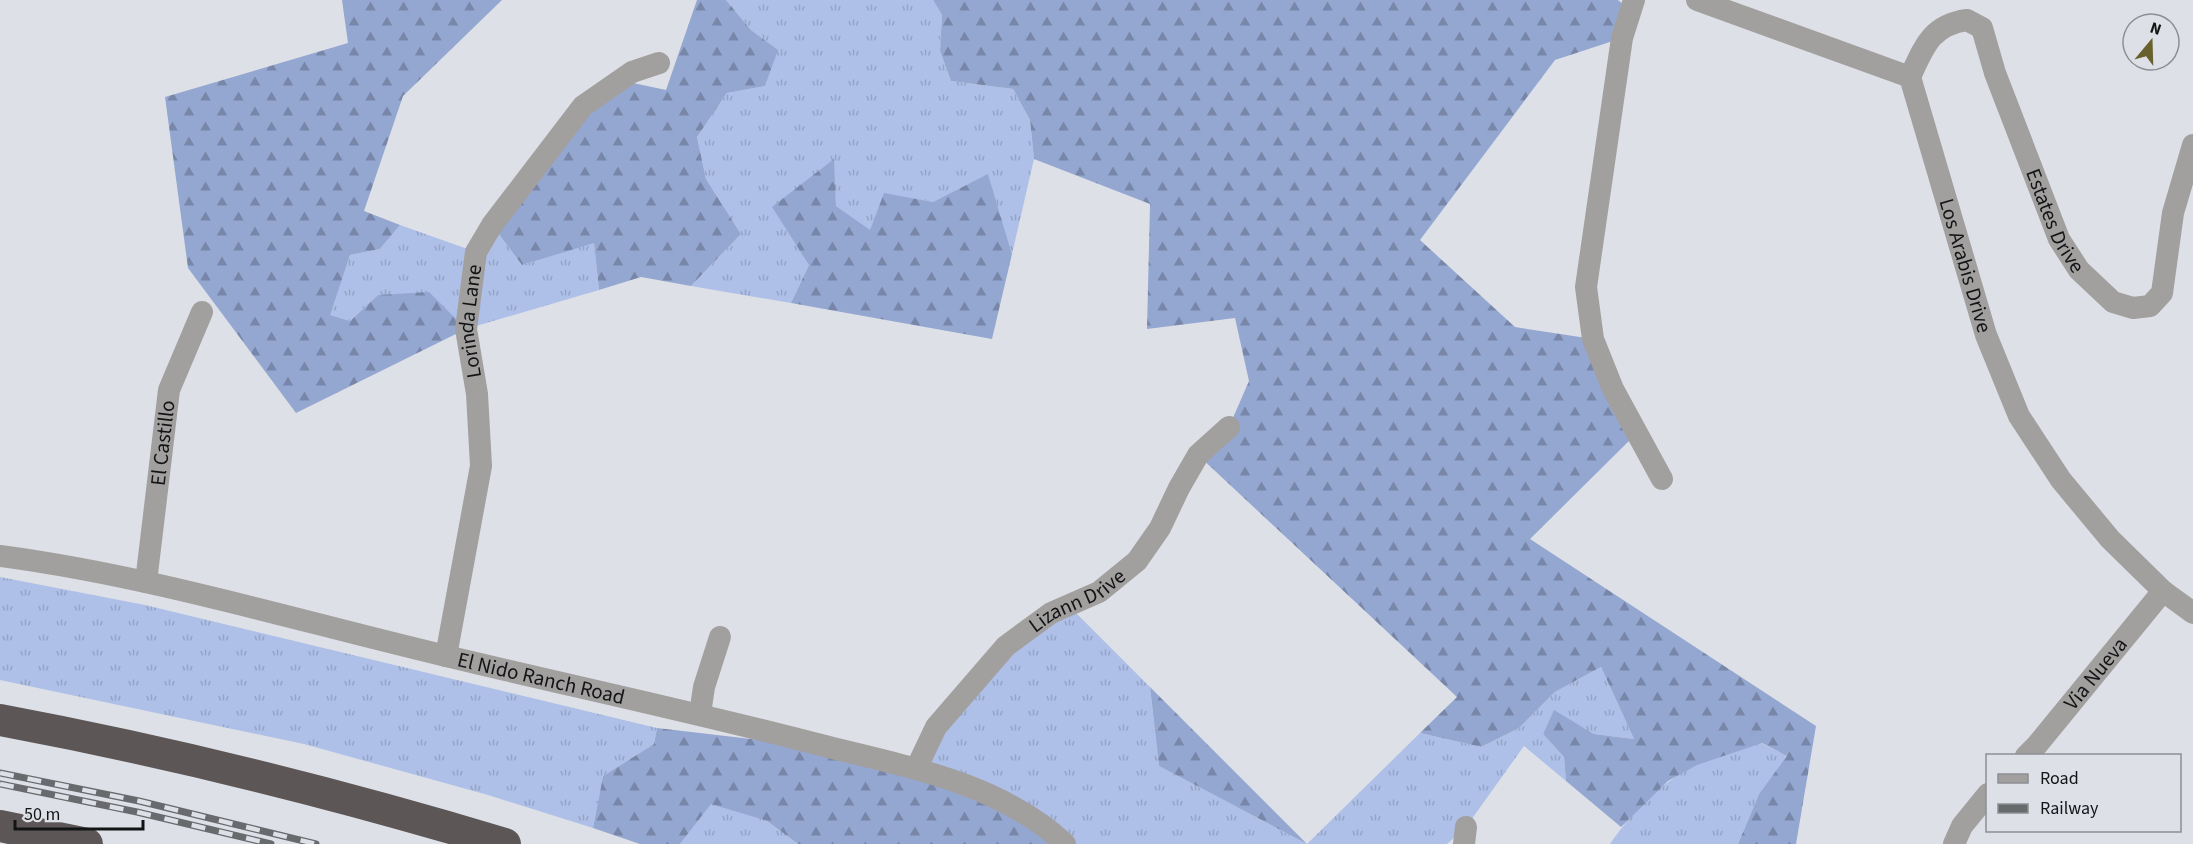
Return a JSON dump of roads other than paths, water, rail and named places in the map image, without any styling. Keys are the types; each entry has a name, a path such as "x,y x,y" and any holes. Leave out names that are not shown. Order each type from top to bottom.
{"highway":[{"path":"0,720 116,743 232,770 390,810 505,844"},
{"path":"0,826 87,844"}],"street":[{"path":"1634,0 1622,38 1586,287 1593,339 1613,389 1662,479"},
{"path":"1697,0 1910,77"},
{"name":"Estates Drive","path":"1910,77 1922,51 1940,28 1967,20 1982,28 1995,73 2059,239 2079,270 2113,302 2133,308 2150,306 2162,293 2173,213 2193,145"},
{"name":"Lorinda Lane","path":"446,656 481,466 477,394 466,329 476,252 492,225 583,106 632,72 659,63"},
{"name":"Los Arabis Drive","path":"1910,77 1986,335 2019,416 2061,480 2110,539 2163,591 2193,613"},
{"name":"El Castillo","path":"146,582 169,390 202,312"},
{"name":"Lizann Drive","path":"917,767 936,727 1006,646 1051,613 1099,592 1137,561 1160,528 1198,455 1229,427"},
{"name":"El Nido Ranch Road","path":"0,556 52,563 146,582 446,656 700,714 917,767 1010,804 1065,844"},
{"name":"Via Nueva","path":"2028,754 2163,591"},
{"path":"700,714 704,687 720,637"},
{"path":"1954,844 1962,826 1986,796"}],"railway":[{"path":"0,773 139,801 316,844"},
{"path":"0,784 137,812 271,844"}]}
